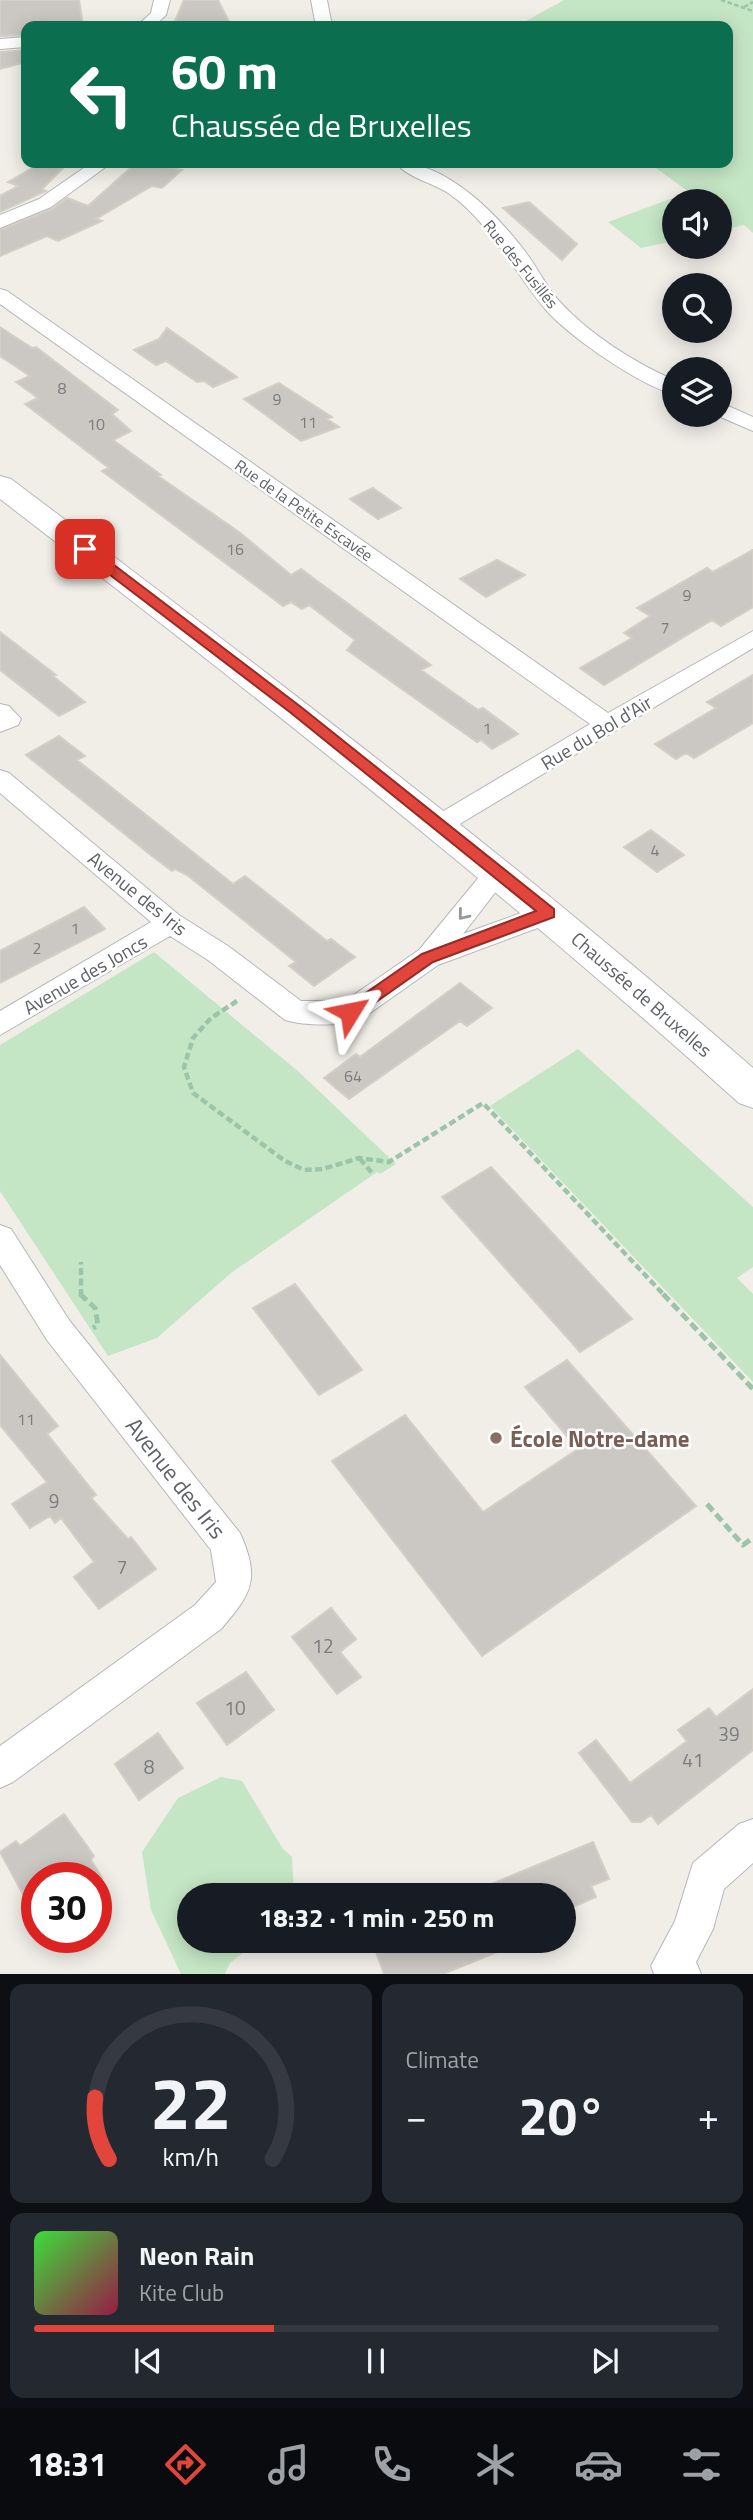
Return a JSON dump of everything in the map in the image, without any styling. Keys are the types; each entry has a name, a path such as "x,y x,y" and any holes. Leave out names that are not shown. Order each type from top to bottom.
{"main road":[{"name":"Chaussée de Bruxelles","path":"0,485 296,710 498,872 753,1092"}],"street":[{"path":"151,21 158,15 162,0"},
{"path":"319,0 323,21"},
{"path":"0,44 21,43"},
{"path":"0,222 45,203 95,168"},
{"name":"Rue des Fusillés","path":"414,168 458,191 518,254 553,306 585,334 662,382"},
{"name":"Rue de la Petite Escavée","path":"0,295 608,725"},
{"path":"732,414 753,425"},
{"name":"Rue du Bol d'Air","path":"439,825 753,638"},
{"path":"0,712 9,719 0,724"},
{"name":"Avenue des Iris","path":"0,779 169,922 218,953 295,1012 350,1012 428,958 548,913"},
{"name":"Avenue des Iris","path":"428,958 498,872"},
{"name":"Avenue des Joncs","path":"0,1024 152,935 169,922"},
{"name":"Avenue des Iris","path":"0,1238 69,1344 228,1544 234,1587 208,1617 0,1769"},
{"path":"667,1971 693,1928 707,1877 753,1838"}],"path":[{"path":"721,0 753,11"},
{"path":"743,7 753,2"},
{"path":"260,985 211,1018 193,1038 184,1067 193,1093 285,1161 304,1170 324,1169 359,1158 389,1162 483,1102 753,1389"},
{"path":"359,1158 373,1174"},
{"path":"69,1344 98,1325 95,1308 79,1295 81,1262"},
{"path":"708,1504 743,1545 753,1538"}],"green space":[{"path":"564,0 753,0 753,233 744,225 732,228 732,189 685,189 656,168 733,168 733,21 526,21"},
{"path":"662,202 662,244 641,248 608,222"},
{"path":"154,952 299,1072 396,1164 380,1174 377,1172 231,1273 157,1338 108,1356 0,1191 0,1045"},
{"path":"578,1049 753,1207 753,1267 737,1278 753,1294 753,1382 490,1106"},
{"path":"221,1777 242,1781 283,1849 292,1857 293,1883 177,1883 177,1953 243,1953 230,1963 225,1974 181,1974 151,1910 142,1852 178,1798"}],"building":[{"path":"0,0 79,0 82,21 21,21 21,35 0,36"},
{"path":"184,0 218,0 228,21 175,21"},
{"path":"21,50 21,63 0,69 0,52"},
{"path":"32,168 63,168 42,189 46,191 0,212 0,196 18,186 8,182"},
{"path":"130,168 182,170 162,188 152,186 96,219 102,221 58,241 47,236 0,256 0,230 52,209 67,198 88,206"},
{"path":"529,202 577,244 562,260 503,208"},
{"path":"0,327 32,348 36,347 118,410 112,414 131,431 113,440 161,475 158,476 239,532 291,575 301,569 431,665 421,670 478,710 483,708 518,734 492,749 481,740 477,742 347,650 355,640 309,605 302,609 291,602 283,606 102,471 109,468 25,404 38,398 16,382 30,376 0,356"},
{"path":"167,328 237,377 213,387 204,381 197,382 166,361 156,365 134,350 159,339"},
{"path":"279,383 332,417 327,419 339,427 301,441 244,399"},
{"path":"373,488 401,508 378,519 350,499"},
{"path":"753,550 753,607 721,626 712,620 604,685 580,668 632,638 624,633 650,616 637,608 707,568 713,572"},
{"path":"497,560 525,575 486,597 460,579"},
{"path":"0,632 56,675 53,676 85,702 59,716 0,670"},
{"path":"753,675 753,723 694,758 686,753 676,759 655,744 716,708 707,702"},
{"path":"59,736 85,756 77,760 233,884 245,876 327,941 331,939 355,957 314,986 289,966 296,962 187,875 175,869 172,871 152,856 26,755"},
{"path":"651,830 684,855 657,872 624,847"},
{"path":"84,907 105,929 0,983 0,951"},
{"path":"460,983 492,1008 467,1026 460,1021 349,1099 324,1078 356,1054 360,1057"},
{"path":"491,1167 632,1319 580,1352 442,1197"},
{"path":"295,1284 362,1370 319,1395 253,1308"},
{"path":"0,1355 58,1426 47,1434 96,1495 91,1498 128,1539 131,1537 156,1569 99,1609 74,1577 94,1562 61,1518 55,1523 50,1516 30,1528 12,1504 47,1482 0,1425"},
{"path":"567,1360 696,1506 482,1656 332,1461 405,1415 483,1512 578,1449 525,1387"},
{"path":"331,1608 356,1639 340,1652 361,1677 337,1694 292,1637"},
{"path":"246,1672 274,1710 227,1745 197,1703"},
{"path":"753,1689 753,1750 658,1824 651,1815 641,1822 632,1822 579,1753 596,1740 630,1783 687,1741 678,1730 709,1708 716,1717"},
{"path":"158,1733 183,1768 139,1800 115,1764"},
{"path":"64,1814 94,1856 92,1862 21,1862 21,1891 0,1852 16,1841 20,1846"},
{"path":"593,1842 609,1879 591,1886 596,1897 576,1906 576,1883 494,1883"},
{"path":"376,1953 495,1953 443,1974 384,1974"}],"place":[{"name":"École Notre-dame","path":"496,1438"}],"route":[{"path":"85,549 296,710 548,913 428,958 350,1012"}]}
